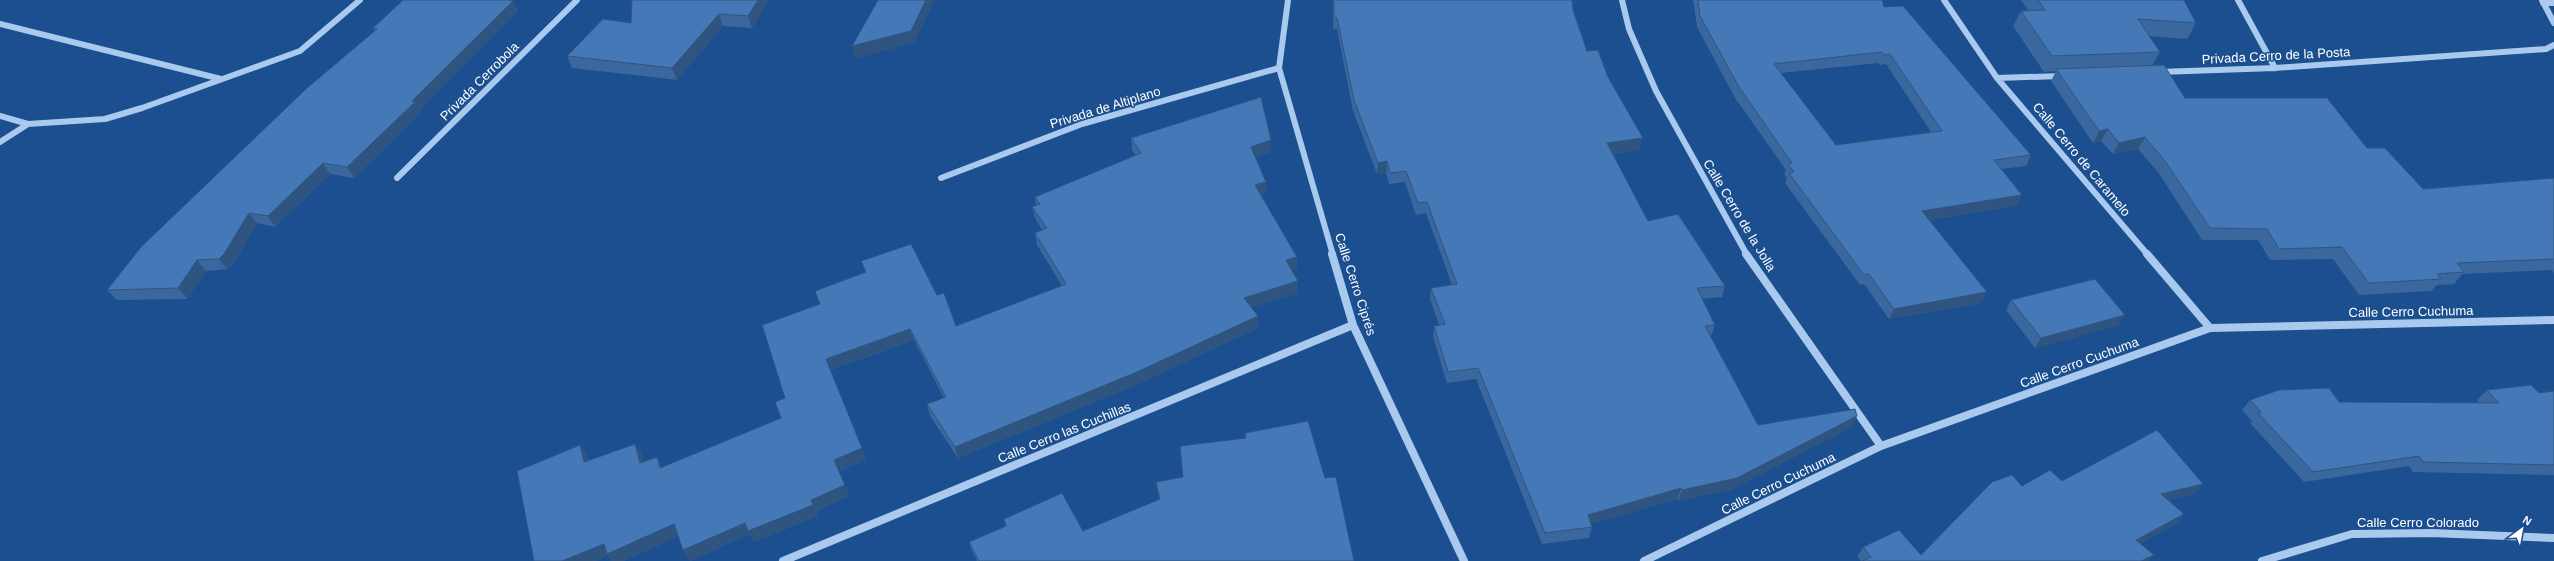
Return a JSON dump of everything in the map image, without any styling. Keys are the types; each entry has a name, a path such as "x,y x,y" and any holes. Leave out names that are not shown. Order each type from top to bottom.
{"street":[{"path":"0,116 28,124 105,119 142,108 300,51 360,0"},
{"name":"Privada Cerrobola","path":"397,178 577,0"},
{"name":"Calle Cerro Ciprés","path":"1288,0 1279,68 1353,326 1464,561"},
{"name":"Calle Cerro de la Jolla","path":"1622,0 1629,29 1656,91 1746,253 1881,446"},
{"name":"Calle Cerro de Caramelo","path":"1944,0 1998,78 2210,328"},
{"path":"2238,0 2275,68"},
{"path":"2542,1 2554,3"},
{"path":"2542,1 2554,23"},
{"path":"0,24 221,80"},
{"name":"Privada Cerro de la Posta","path":"2148,72 2275,68 2546,48 2554,46"},
{"name":"Privada de Altiplano","path":"941,178 1082,124 1279,68"},
{"path":"1998,78 2069,76"},
{"path":"0,142 28,124"},
{"name":"Calle Cerro Cuchuma","path":"1644,561 1881,446 2210,328 2554,320"},
{"name":"Calle Cerro las Cuchillas","path":"783,561 1353,326"},
{"name":"Calle Cerro Colorado","path":"2262,561 2352,534 2432,533 2554,538"}],"building":[{"path":"403,0 513,1 412,101 415,102 347,167 323,163 268,216 249,213 224,254 219,259 197,260 178,288 107,290 141,247 307,88 377,29 373,28"},
{"path":"632,0 758,0 748,16 719,14 672,68 567,56 603,19 631,23"},
{"path":"878,0 926,0 911,31 852,46"},
{"path":"1334,0 1572,0 1573,10 1587,51 1598,50 1608,77 1643,138 1607,143 1648,221 1678,214 1725,286 1697,288 1715,325 1705,326 1758,425 1855,409 1857,416 1737,478 1682,490 1681,488 1588,515 1592,527 1545,533 1478,368 1448,372 1434,326 1445,324 1431,288 1457,284 1427,202 1418,203 1406,171 1390,173 1387,161 1378,163 1354,100 1337,18 1334,18"},
{"path":"1698,0 1882,0 1884,7 1903,6 2031,155 1994,160 2022,195 1922,211 1987,292 1894,309 1869,274 1864,275 1789,173 1794,172 1788,164 1792,163 1739,87 1700,16","holes":["1882,52 1884,55 1890,54 1942,131 1836,145 1774,64"]},
{"path":"2038,0 2184,0 2196,23 2138,19 2160,52 2052,56 2021,11 2045,10"},
{"path":"2164,65 2185,98 2327,98 2367,148 2385,148 2423,189 2554,178 2554,259 2457,263 2464,272 2437,274 2441,279 2369,283 2342,247 2279,249 2267,229 2210,228 2165,161 2145,137 2119,143 2108,129 2099,131 2056,69"},
{"path":"1261,97 1271,140 1251,147 1266,182 1255,185 1297,257 1286,260 1298,281 1244,298 1258,316 1137,372 955,447 927,404 946,397 910,329 826,359 862,448 834,460 845,485 811,500 813,505 748,531 745,523 683,550 674,524 607,554 604,544 562,561 534,561 517,471 580,445 584,462 635,444 640,463 657,457 660,468 781,418 775,402 785,398 762,325 820,304 815,291 866,272 861,261 911,244 937,295 944,293 956,326 1066,284 1035,233 1047,228 1032,207 1040,204 1035,197 1141,153 1131,138"},
{"path":"2095,279 2125,315 2041,338 2011,300"},
{"path":"2531,385 2539,393 2554,391 2554,465 2423,462 2419,456 2313,472 2258,413 2261,412 2250,400 2279,390 2329,388 2339,402 2499,403 2487,390"},
{"path":"1308,421 1325,478 1336,477 1354,561 979,561 969,542 1006,526 1004,519 1062,493 1083,531 1160,499 1156,482 1183,477 1180,446 1246,438 1245,433"},
{"path":"2157,430 2203,484 2161,494 2184,514 2136,540 2154,555 2141,561 1862,561 1871,557 1863,547 1899,530 1921,555 1992,482 2012,475 2022,486 2050,470 2062,481"}]}
